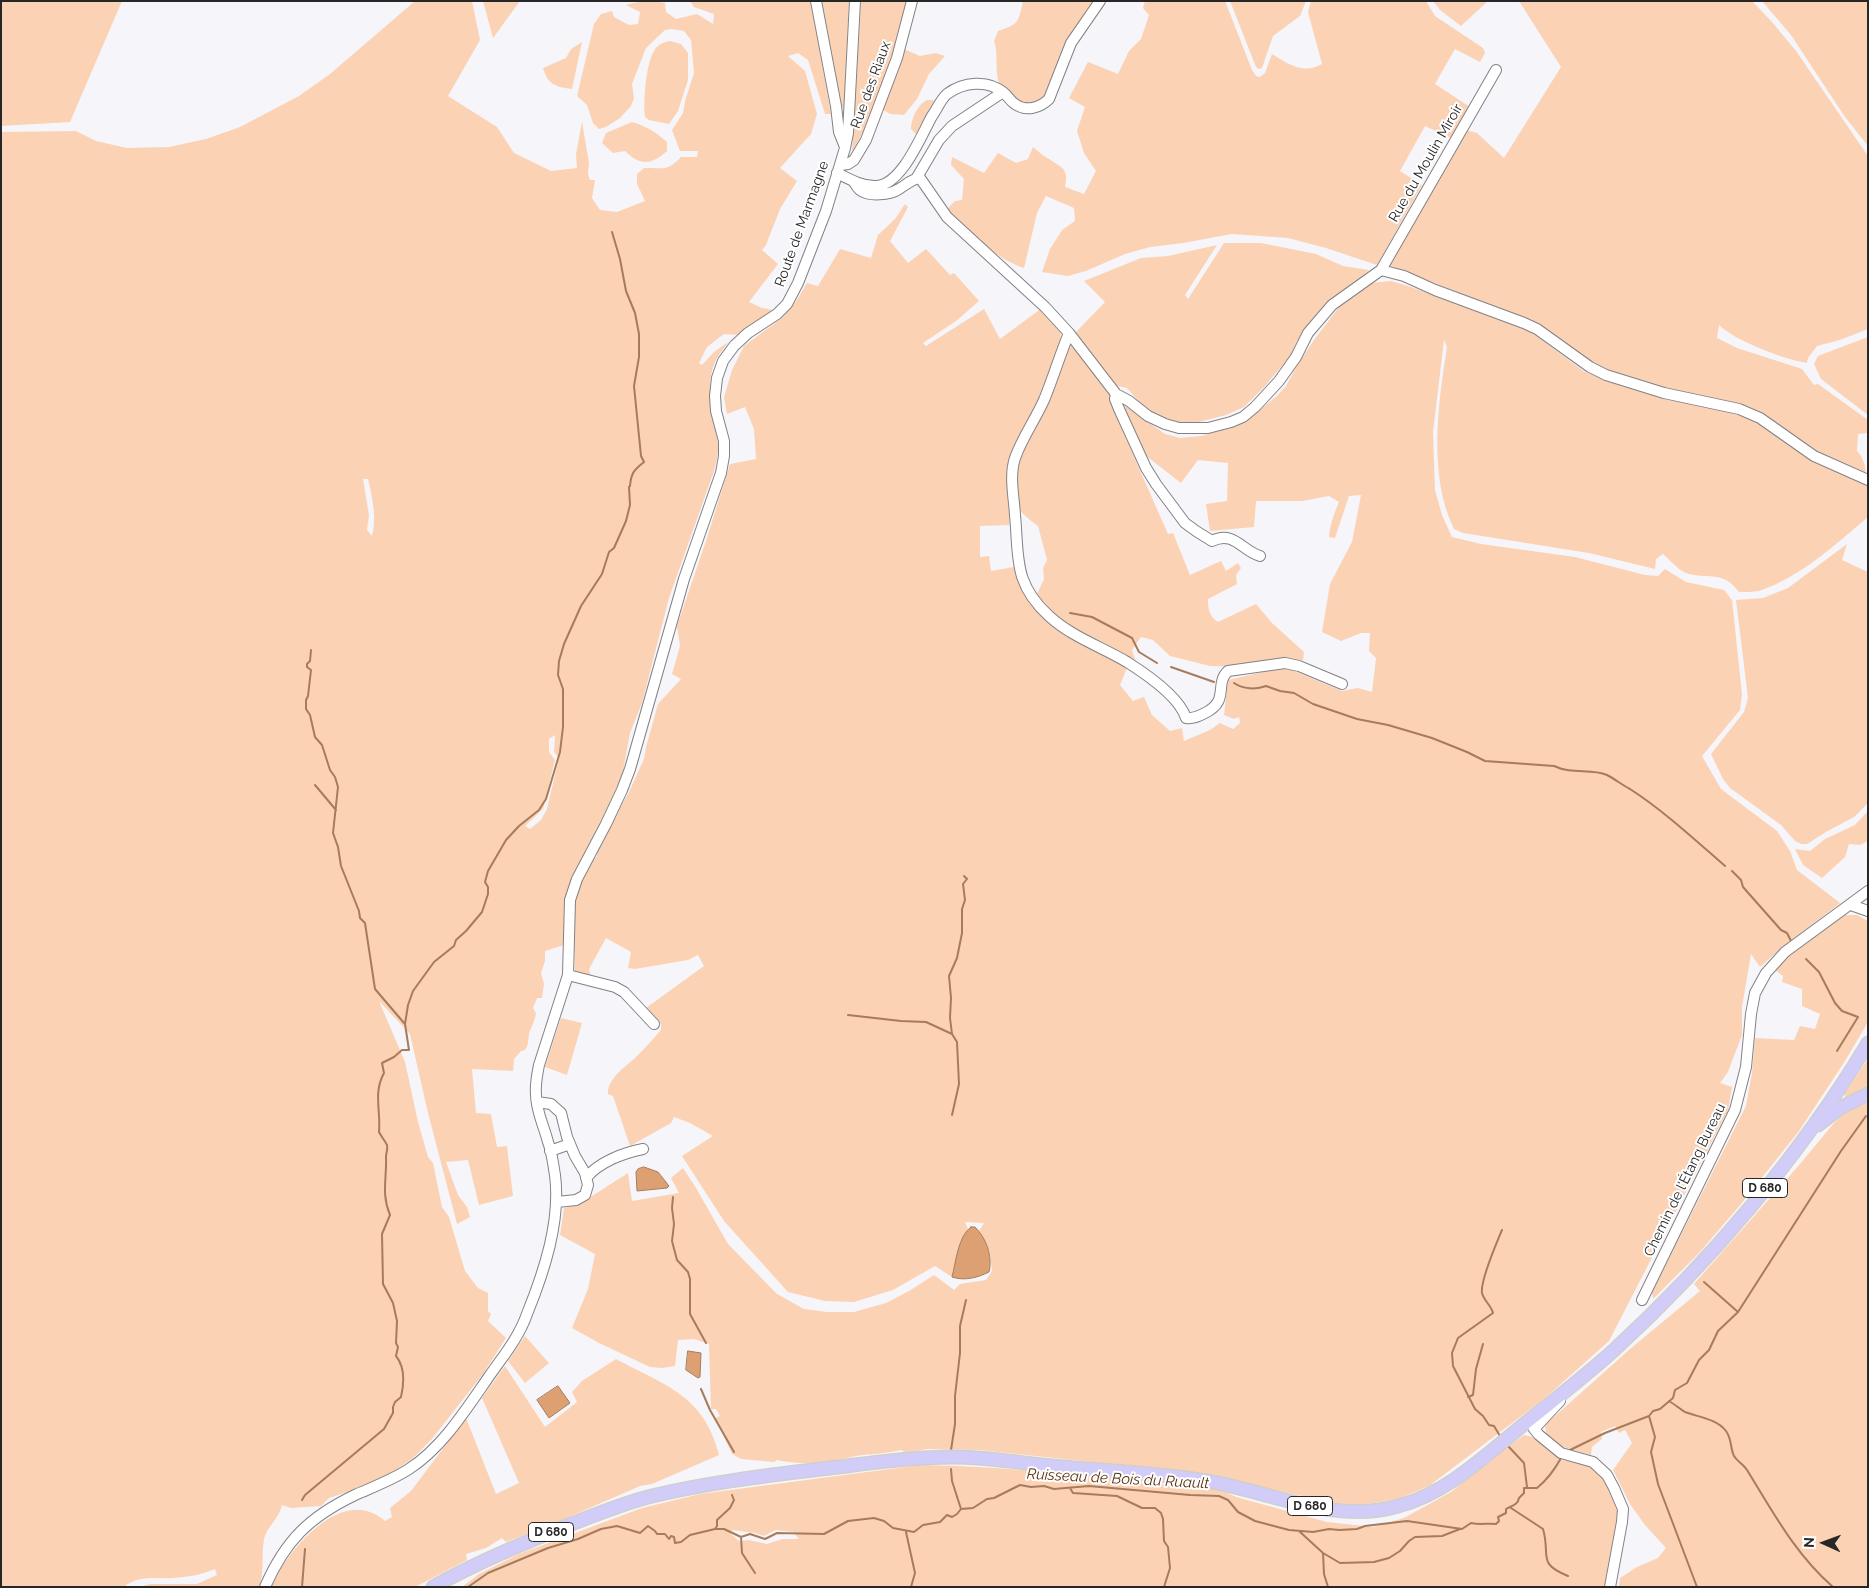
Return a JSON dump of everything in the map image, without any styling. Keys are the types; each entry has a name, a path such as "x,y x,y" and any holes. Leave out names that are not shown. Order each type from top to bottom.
{"main road":[{"name":"D 680","path":"433,1587 496,1554 644,1498 709,1484 928,1457 970,1457 1193,1478 1325,1510 1378,1511 1423,1498 1450,1482 1565,1392 1610,1353 1694,1270 1749,1208 1807,1135 1868,1044"},
{"path":"1807,1135 1840,1108 1868,1094"}],"street":[{"path":"816,1 836,106 839,132 845,148"},
{"name":"Route de Marmagne","path":"265,1587 282,1553 298,1532 314,1519 339,1504 409,1469 428,1455 468,1406 517,1337 527,1316 549,1245 556,1214 555,1175 536,1102 536,1080 539,1065 568,975 570,900 577,879 614,808 630,769 684,579 721,473 724,441 716,411 715,396 717,378 723,361 734,346 748,333 777,314 787,304 798,283 826,211 848,134 855,1"},
{"name":"Rue des Riaux","path":"838,169 854,160 866,140 892,73 912,1"},
{"path":"853,181 878,186 895,178 939,104 945,96 963,85 980,83 993,86 1003,92 1013,103 1026,108 1039,106 1049,99 1071,43 1100,1"},
{"name":"Rue du Moulin Miroir","path":"1381,270 1496,70"},
{"path":"838,169 853,181 861,191 871,194 886,194 897,191 916,179 939,140 952,126 1003,92"},
{"path":"916,179 920,178 947,216 1045,306 1069,333 1116,394 1129,401 1148,416 1179,428 1208,428 1243,417 1279,381 1296,357 1308,333 1332,305 1381,270 1404,276 1435,290 1537,329 1590,367 1606,375 1664,393 1739,409 1760,418 1814,456 1868,480"},
{"path":"1069,333 1044,400 1015,459 1012,489 1016,517 1017,558 1022,577 1030,593 1047,614 1068,631 1132,665 1172,697 1184,711 1186,718 1199,716 1216,707 1220,700 1224,675 1228,671 1285,663 1299,666 1342,684"},
{"path":"1116,394 1118,409 1146,468 1185,523 1212,541 1219,537 1228,538 1238,542 1250,553 1260,556"},
{"name":"Chemin de l'Étang Bureau","path":"1642,1300 1736,1110 1746,1067 1755,992 1766,973 1785,952 1868,891"},
{"path":"1851,905 1868,911"},
{"path":"568,975 615,987 624,992 654,1024"},
{"path":"536,1102 551,1104 558,1109 564,1121 570,1144 588,1185 585,1195 576,1200 557,1202"},
{"path":"550,1151 570,1144"},
{"path":"586,1178 592,1171 603,1164 629,1152 643,1149"},
{"path":"1516,1431 1520,1433 1534,1430 1564,1397 1565,1392"},
{"path":"1534,1430 1561,1453 1593,1462 1607,1475 1614,1488 1623,1509 1610,1587"}],"shaded area":[{"path":"1,1 122,1 70,122 1,126"},
{"path":"415,1 472,1 480,40 448,96 497,127 514,153 551,171 577,168 576,154 582,122 589,163 588,174 590,180 595,180 592,198 600,210 617,212 645,201 637,184 637,174 644,168 664,168 672,165 681,157 697,157 698,151 680,151 672,130 683,113 694,73 691,40 684,31 665,30 646,48 632,84 634,98 631,106 620,118 599,129 593,123 587,105 577,96 594,24 601,14 612,11 614,17 629,25 638,24 640,12 626,5 656,1 665,3 666,12 676,19 697,14 713,24 714,14 694,7 690,1 811,1 831,114 825,114 808,60 798,53 788,56 805,71 817,114 811,134 780,168 797,181 780,209 766,245 762,250 778,264 749,302 762,308 773,310 738,335 724,334 707,347 699,363 702,365 714,352 728,342 715,362 710,382 711,403 718,447 714,471 669,598 642,703 630,733 623,771 611,801 569,884 565,907 564,945 545,951 545,961 541,973 544,984 542,998 537,998 533,1008 536,1013 535,1019 525,1050 521,1051 514,1059 513,1071 472,1069 476,1113 491,1114 497,1147 507,1146 513,1196 479,1205 468,1160 446,1162 458,1195 467,1207 470,1217 457,1224 410,1034 379,1001 405,1062 418,1122 428,1157 433,1163 442,1207 449,1217 465,1271 478,1288 488,1293 488,1311 491,1314 488,1321 506,1338 483,1374 431,1440 412,1459 368,1485 329,1498 321,1506 291,1508 282,1505 264,1539 262,1575 259,1587 140,1587 150,1584 197,1584 217,1575 215,1569 184,1577 141,1579 124,1587 1,1587 1,132 76,131 96,141 127,148 169,147 206,139 240,127 299,96 330,74","holes":["363,479 368,479 372,500 374,514 372,536 367,530 369,515","555,735 554,752 559,758 547,809 541,820 530,829 525,826 543,809 555,760 549,752 549,739"]},
{"path":"483,1 520,1 493,38"},
{"path":"820,1 849,1 844,107 839,106"},
{"path":"861,1 910,1 879,98 852,152"},
{"path":"1023,1 1095,1 1065,44 1047,96 1037,104 1022,104 1002,88 997,75 994,41 998,31 1016,22"},
{"path":"1145,1 1225,1 1252,70 1256,76 1260,77 1265,73 1272,54 1296,67 1309,68 1322,64 1308,12 1311,1 1426,1 1435,16 1483,48 1485,53 1480,62 1455,49 1435,84 1470,107 1451,138 1425,126 1400,171 1422,185 1377,265 1288,238 1232,234 1150,247 1125,254 1086,271 1068,276 1042,272 1050,249 1062,230 1075,221 1074,208 1046,196 1037,213 1024,268 992,251 946,210 955,201 962,200 964,179 951,165 952,157 984,173 998,153 1016,163 1028,159 1033,147 1063,169 1066,176 1065,187 1084,194 1096,171 1084,153 1077,131 1085,107 1069,98 1088,62 1118,74 1129,51 1141,39 1149,15 1143,8"},
{"path":"1230,1 1306,1 1300,16 1273,36 1262,68 1259,69 1256,67"},
{"path":"1433,1 1488,1 1461,26 1440,10"},
{"path":"1519,1 1752,1 1796,51 1868,156 1868,329 1840,340 1817,346 1808,358 1807,363 1786,358 1748,343 1719,325 1717,338 1737,348 1802,369 1814,385 1818,384 1868,420 1868,433 1858,434 1857,451 1864,463 1865,476 1814,451 1797,437 1750,410 1700,395 1668,390 1602,369 1574,353 1565,342 1533,322 1389,265 1466,130 1477,133 1504,158 1561,67"},
{"path":"1762,1 1868,1 1868,146 1845,117 1791,35"},
{"path":"670,41 681,44 688,53 688,80 678,111 669,124 649,120 645,117 644,102 651,57 659,45"},
{"path":"582,42 572,89 550,82 543,68 566,58 571,49"},
{"path":"904,49 920,56 936,53 945,56 929,74 917,99 904,115 890,114 882,109 898,71"},
{"path":"934,100 917,135 911,129 912,121 915,113 923,102"},
{"path":"632,122 646,127 663,138 667,142 667,151 662,156 646,162 630,156 625,151 613,153 602,143 606,133"},
{"path":"905,204 908,207 890,241 908,263 926,249 950,275 954,273 979,301 956,321 923,343 926,346 984,309 1000,339 1042,308 1061,330 1060,342 1044,388 1013,455 1009,525 980,526 980,557 989,556 991,571 1014,567 1027,599 1043,617 1127,668 1120,685 1133,701 1144,697 1152,715 1170,731 1182,728 1184,741 1210,730 1220,723 1233,729 1240,723 1239,717 1234,719 1224,715 1228,680 1281,668 1292,670 1342,691 1358,688 1372,692 1376,658 1369,651 1370,633 1361,633 1341,641 1322,632 1330,584 1352,542 1361,495 1349,496 1335,538 1329,537 1332,519 1339,502 1329,496 1302,501 1256,501 1254,527 1210,531 1206,504 1227,501 1228,463 1198,460 1181,483 1145,455 1122,404 1165,434 1180,438 1201,436 1230,428 1251,417 1277,396 1286,386 1314,340 1339,307 1360,289 1371,283 1391,281 1528,330 1585,372 1668,400 1708,406 1759,422 1818,464 1868,486 1868,517 1805,567 1777,584 1754,592 1739,592 1733,585 1722,578 1686,573 1663,554 1656,559 1655,569 1589,553 1463,533 1454,529 1446,508 1438,463 1438,416 1447,347 1444,340 1433,432 1435,490 1442,515 1452,537 1481,544 1575,557 1645,575 1658,576 1665,569 1686,582 1724,590 1732,600 1742,694 1740,710 1702,756 1721,789 1777,831 1790,851 1797,870 1840,903 1760,967 1751,954 1742,1007 1742,1035 1728,1072 1720,1083 1732,1087 1728,1110 1609,1341 1545,1398 1429,1486 1400,1498 1359,1505 1340,1504 1193,1473 980,1450 927,1449 907,1453 901,1450 813,1463 741,1459 732,1454 715,1418 720,1416 716,1409 711,1409 709,1344 694,1339 678,1340 675,1366 650,1367 572,1328 588,1289 595,1254 560,1235 564,1208 578,1205 628,1173 632,1201 679,1193 671,1178 683,1168 728,1244 777,1294 804,1309 827,1312 854,1312 886,1303 934,1275 954,1290 960,1284 986,1280 992,1271 990,1253 979,1231 984,1223 965,1222 968,1229 961,1240 952,1277 935,1266 893,1290 854,1302 825,1301 788,1292 724,1221 682,1156 713,1136 690,1123 674,1117 671,1123 630,1146 613,1096 608,1094 611,1082 619,1072 661,1030 661,1024 646,1008 704,966 698,955 688,960 635,969 628,968 631,952 606,938 589,969 591,977 575,973 574,915 576,895 586,867 597,856 597,848 629,792 644,759 658,704 681,679 672,674 680,646 677,626 730,464 756,459 754,429 745,407 727,414 724,397 732,370 744,346 782,318 797,300 807,283 818,286 840,249 871,258 878,235 895,219"},
{"path":"1224,243 1261,243 1316,254 1343,266 1369,270 1321,309 1296,342 1291,355 1244,407 1226,415 1199,422 1180,423 1160,416 1144,407 1127,388 1117,386 1100,368 1074,334 1105,302 1084,281 1141,258 1168,256 1217,245 1185,295 1188,299"},
{"path":"1868,337 1868,415 1821,379 1814,364 1818,356"},
{"path":"1070,345 1083,358 1111,396 1115,414 1168,534 1173,533 1190,575 1221,561 1226,571 1238,563 1241,568 1236,575 1237,584 1208,599 1211,615 1218,622 1256,604 1272,623 1304,652 1303,660 1284,660 1244,667 1210,666 1170,656 1153,640 1141,637 1132,650 1137,666 1070,626 1047,606 1037,594 1044,579 1043,568 1047,560 1038,526 1018,507 1015,482 1020,460 1043,411"},
{"path":"1847,544 1842,560 1868,572 1868,803 1854,817 1807,844 1801,844 1795,841 1781,825 1730,788 1723,779 1711,754 1744,712 1748,698 1736,600 1763,598 1788,588"},
{"path":"1868,811 1868,841 1860,845 1849,844 1845,857 1822,878 1803,865 1795,849 1810,851 1825,839 1855,825"},
{"path":"1845,915 1857,915 1868,921 1868,1022 1799,1131 1699,1253 1653,1299 1652,1292 1746,1106 1752,1073 1755,1038 1794,1040 1800,1026 1815,1029 1820,1014 1802,1006 1802,989 1782,982 1783,976 1776,971 1787,956"},
{"path":"561,1018 582,1023 567,1075 545,1067"},
{"path":"1868,1059 1868,1089 1846,1098 1844,1094"},
{"path":"1868,1103 1868,1587 1619,1587 1620,1578 1637,1567 1658,1558 1666,1548 1645,1525 1630,1504 1613,1470 1632,1443 1625,1430 1619,1433 1615,1426 1601,1432 1602,1439 1592,1447 1591,1455 1563,1447 1546,1435 1545,1425 1630,1349 1700,1291 1694,1284 1834,1123 1845,1113"},
{"path":"644,1167 658,1172 669,1186 667,1188 637,1191 636,1172"},
{"path":"971,1227 975,1227 985,1242 990,1260 989,1272 971,1278 961,1279 952,1277 960,1243"},
{"path":"525,1336 549,1363 525,1383 508,1361"},
{"path":"688,1351 701,1353 700,1377 698,1378 686,1370"},
{"path":"616,1359 667,1385 693,1405 704,1418 719,1455 652,1484 640,1486 553,1524 506,1542 502,1538 486,1548 466,1554 467,1560 415,1587 271,1587 279,1572 303,1540 318,1526 334,1516 351,1510 368,1511 385,1521 392,1517 390,1508 411,1491 466,1418 496,1494 519,1483 482,1398 505,1366 545,1427 577,1402 572,1392 582,1381"},
{"path":"558,1386 570,1403 549,1418 537,1400"},
{"path":"1524,1435 1533,1437 1561,1460 1589,1465 1608,1482 1618,1508 1618,1521 1606,1587 462,1587 479,1574 519,1554 642,1508 700,1494 920,1465 1033,1471 1221,1490 1236,1497 1327,1522 1373,1527 1404,1518 1451,1492","holes":["732,1530 764,1536 776,1530 793,1532 799,1539 782,1539 767,1544 749,1540 739,1541 731,1534"]}],"waterway":[{"path":"302,1500 305,1495 384,1429 393,1413 395,1402 401,1397 403,1376 401,1365 396,1356 398,1347 396,1343 397,1321 393,1303 383,1284 382,1234 390,1215 385,1193 387,1146 379,1132 378,1095 384,1073 382,1063 394,1057 402,1050 409,1050 405,1024 408,1005 413,991 434,962 454,946 456,940 482,912 488,894 488,887 485,882 488,871 506,840 519,826 539,810 546,799 560,752 563,727 563,689 558,675 559,661 564,644 581,606 602,574 609,552 614,548 626,521 630,505 629,487 631,478 635,470 644,462 641,456 634,386 639,357 639,334 635,313 626,291 620,259 612,232"},
{"path":"1070,613 1092,617 1132,638 1139,652 1157,663"},
{"path":"311,650 310,661 307,664 307,667 311,670 306,709 310,715 315,737 322,745 338,787 333,833 338,847 341,866 360,918 365,923 375,989 404,1023"},
{"path":"1171,667 1214,682"},
{"path":"1234,683 1245,688 1266,686 1294,693 1313,704 1357,719 1388,725 1432,738 1485,761 1554,766 1561,769 1607,775 1655,807 1725,866"},
{"path":"315,785 336,810"},
{"path":"1732,871 1741,880 1743,887 1781,930 1787,933 1792,943"},
{"path":"952,1034 949,976 957,958 962,933 962,909 965,900 963,884 967,879 964,876"},
{"path":"1806,959 1819,972 1835,1003 1842,1011 1858,1017 1837,1051"},
{"path":"848,1015 926,1022 952,1034 957,1042 959,1084 952,1115"},
{"path":"1568,1451 1605,1433 1649,1416 1653,1411 1660,1409 1673,1398 1675,1390 1687,1383 1699,1360 1709,1350 1718,1331 1738,1312 1841,1151 1866,1116"},
{"path":"673,1197 674,1224 672,1241 677,1260 688,1272 690,1279 690,1314 706,1343"},
{"path":"1500,1436 1494,1426 1489,1425 1475,1409 1453,1366 1452,1353 1458,1338 1493,1313 1483,1296 1482,1287 1489,1262 1502,1230"},
{"path":"1704,1282 1738,1312"},
{"path":"951,1450 955,1424 960,1326 966,1300"},
{"path":"1468,1397 1473,1395 1476,1369 1483,1344"},
{"path":"701,1389 710,1410 734,1452"},
{"path":"1669,1401 1685,1412 1718,1424 1726,1431 1734,1456 1747,1470 1796,1547 1833,1587"},
{"path":"1649,1416 1655,1437 1651,1452 1658,1484 1697,1587"},
{"path":"1508,1446 1524,1463 1527,1487"},
{"name":"Ruisseau de Bois du Ruault","path":"468,1587 488,1573 548,1548 578,1539 601,1529 617,1526 640,1533 648,1526 657,1534 665,1534 669,1539 671,1536 674,1537 675,1543 681,1542 690,1535 715,1529 724,1529 741,1537 750,1534 765,1539 777,1533 824,1534 848,1521 874,1518 884,1521 893,1528 914,1532 923,1525 940,1522 947,1515 952,1517 961,1509 973,1508 987,1499 994,1498 1020,1485 1031,1487 1044,1486 1054,1489 1089,1486 1219,1496 1228,1500 1238,1512 1255,1521 1289,1530 1313,1532 1329,1529 1357,1529 1365,1526 1407,1521 1462,1529 1471,1523 1496,1524 1499,1521 1498,1517 1506,1513 1506,1509 1517,1502 1524,1493 1524,1488 1537,1488 1561,1458"},
{"path":"951,1469 952,1481 961,1509"},
{"path":"1070,1488 1073,1493 1117,1496 1142,1508 1155,1508 1161,1513 1164,1541 1168,1547 1170,1568 1164,1587"},
{"path":"715,1529 717,1520 730,1508 734,1500 732,1495"},
{"path":"1511,1508 1543,1529 1548,1563 1568,1576"},
{"path":"1323,1553 1340,1563 1374,1562 1389,1558 1415,1537 1442,1536 1460,1529"},
{"path":"1299,1531 1323,1553 1324,1574 1328,1587"},
{"path":"906,1532 915,1573 911,1587"},
{"path":"741,1537 742,1553 755,1573"},
{"path":"302,1587 305,1549"}]}
